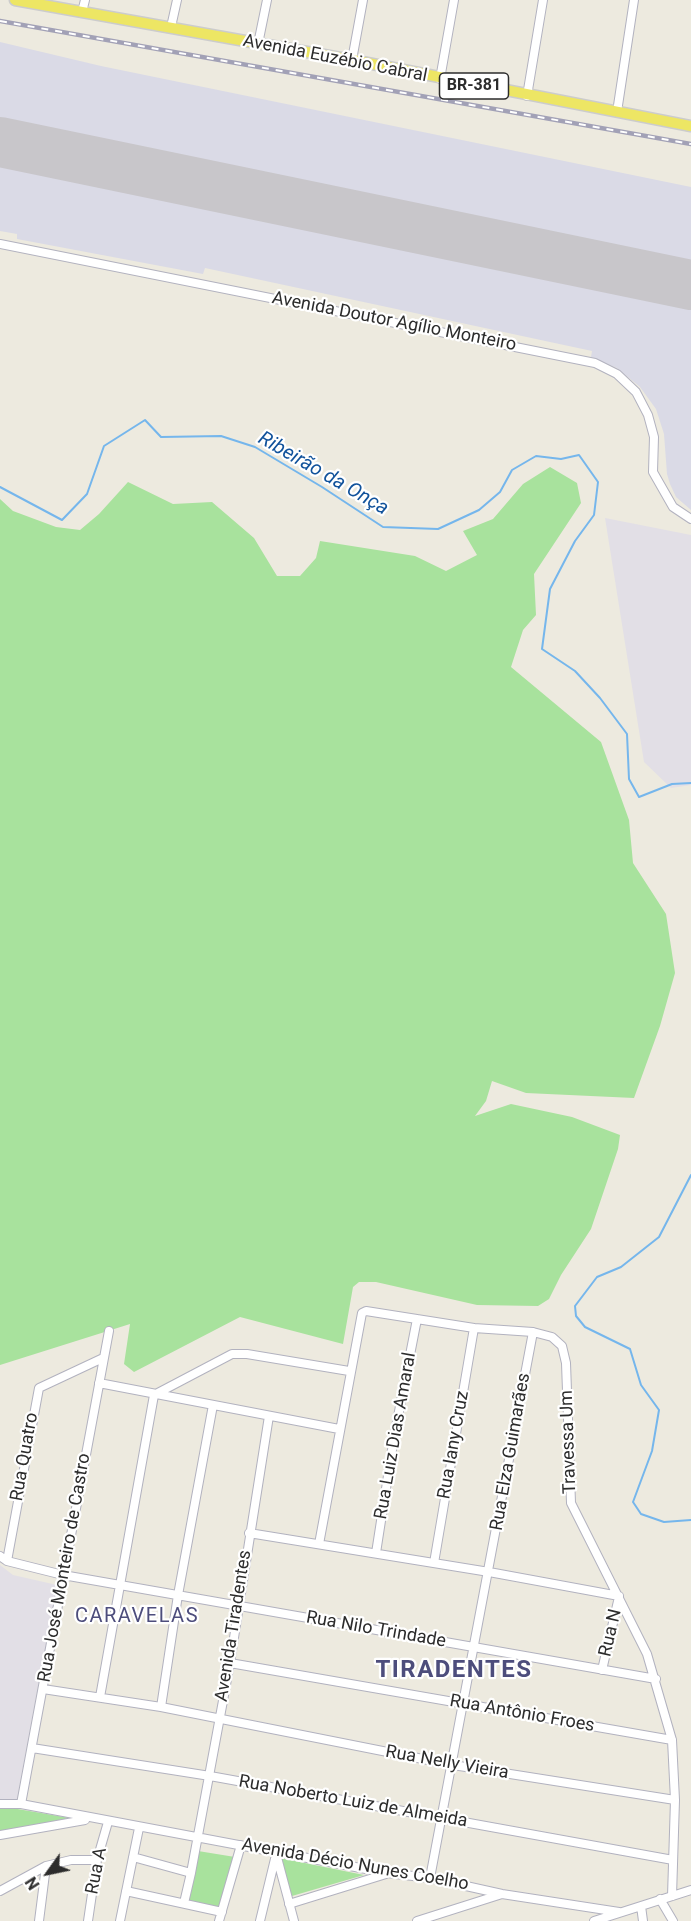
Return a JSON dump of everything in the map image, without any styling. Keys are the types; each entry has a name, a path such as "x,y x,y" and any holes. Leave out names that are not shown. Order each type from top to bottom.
{"main road":[{"name":"Avenida Euzébio Cabral","path":"15,0 352,60 527,96 691,126"}],"street":[{"path":"82,12 84,0"},
{"path":"171,27 177,0"},
{"path":"258,44 267,0"},
{"path":"352,60 363,0"},
{"path":"440,79 454,0"},
{"path":"527,96 543,0"},
{"path":"617,112 634,0"},
{"name":"Avenida Doutor Agílio Monteiro","path":"0,244 595,363 617,374 636,392 648,415 654,437 653,472 673,507 691,519"},
{"path":"319,1544 349,1371 362,1313 366,1311 474,1328 533,1332"},
{"name":"Rua Luiz Dias Amaral","path":"376,1553 394,1437 417,1319"},
{"name":"Rua Iany Cruz","path":"434,1563 474,1328"},
{"name":"Rua José Monteiro de Castro","path":"21,1804 109,1331"},
{"name":"Rua Elza Guimarães","path":"430,1878 533,1332"},
{"name":"Travessa Um","path":"533,1332 552,1337 562,1346 565,1355 571,1503 647,1654 672,1740 675,1800 672,1896"},
{"path":"154,1395 232,1354 247,1354 349,1371"},
{"name":"Rua Quatro","path":"3,1558 39,1388 103,1358"},
{"path":"99,1383 339,1429"},
{"path":"100,1697 122,1586 154,1395"},
{"path":"162,1707 178,1595 213,1405"},
{"name":"Avenida Tiradentes","path":"184,1903 200,1837 269,1416"},
{"path":"249,1533 489,1572 619,1596"},
{"name":"Rua Nilo Trindade","path":"3,1558 63,1575 122,1586 656,1679"},
{"name":"Rua N","path":"602,1670 619,1596"},
{"name":"Rua Antônio Froes","path":"230,1663 672,1740"},
{"name":"Rua Nelly Vieira","path":"43,1689 162,1707 453,1765 675,1800"},
{"name":"Rua Noberto Luiz de Almeida","path":"32,1748 210,1776 673,1860"},
{"name":"Avenida Décio Nunes Coelho","path":"0,1804 21,1804 276,1853 387,1873 430,1878 502,1894 619,1912"},
{"path":"0,1835 91,1819"},
{"name":"Rua A","path":"88,1921 98,1860 108,1822"},
{"path":"120,1921 139,1828"},
{"path":"219,1921 241,1845"},
{"path":"276,1853 294,1921"},
{"path":"260,1921 276,1853"},
{"path":"133,1857 191,1873"},
{"path":"0,1891 46,1866 71,1860 98,1860"},
{"path":"39,1921 46,1866"},
{"path":"289,1904 387,1873"},
{"path":"594,1921 691,1890"},
{"path":"126,1891 222,1911"},
{"path":"417,1921 502,1894"},
{"path":"660,1899 673,1921"},
{"path":"641,1906 643,1921"}],"shaded area":[{"path":"0,42 101,66 691,187 691,510 676,497 670,484 664,434 656,409 640,387 617,368 591,357 592,351 205,268 203,274 17,239 17,234 0,231"},
{"path":"605,518 691,535 691,785 671,788 644,762"},
{"path":"0,1565 13,1575 57,1585 17,1799 0,1799"}],"green space":[{"path":"550,467 577,483 581,503 534,574 536,615 523,630 511,667 601,742 629,820 633,863 666,914 675,973 660,1026 634,1098 526,1093 492,1081 486,1101 475,1116 511,1104 572,1117 620,1135 618,1149 591,1229 561,1275 549,1299 538,1306 477,1305 376,1282 359,1282 353,1287 343,1344 240,1317 134,1372 124,1364 130,1324 0,1365 0,499 13,511 56,527 80,530 99,514 128,482 173,504 212,502 254,538 277,576 300,576 316,558 320,541 415,556 446,571 477,555 463,531 493,519 523,484"},
{"path":"0,1806 70,1818 0,1831"},
{"path":"198,1851 235,1857 220,1909 187,1901"},
{"path":"280,1858 364,1875 292,1896"}],"waterway":[{"name":"Ribeirão da Onça","path":"0,487 62,520 87,494 104,446 145,420 161,437 221,436 255,447 383,527 438,529 479,510 500,492 512,470 536,456 561,459 579,455 598,482 594,515 575,541 550,589 542,649 575,671 600,698 627,734 629,779 639,797 672,784 691,783"},
{"name":"Ribeirão da Onça","path":"691,1175 659,1237 621,1267 597,1277 575,1306 576,1316 585,1327 630,1349 641,1385 659,1410 652,1451 633,1502 641,1514 664,1522 691,1520"}],"runway":[{"path":"0,142 691,285"}],"railway":[{"path":"0,21 691,144"}],"district":[{"name":"CARAVELAS","path":"137,1617"},
{"name":"TIRADENTES","path":"454,1671"}]}
